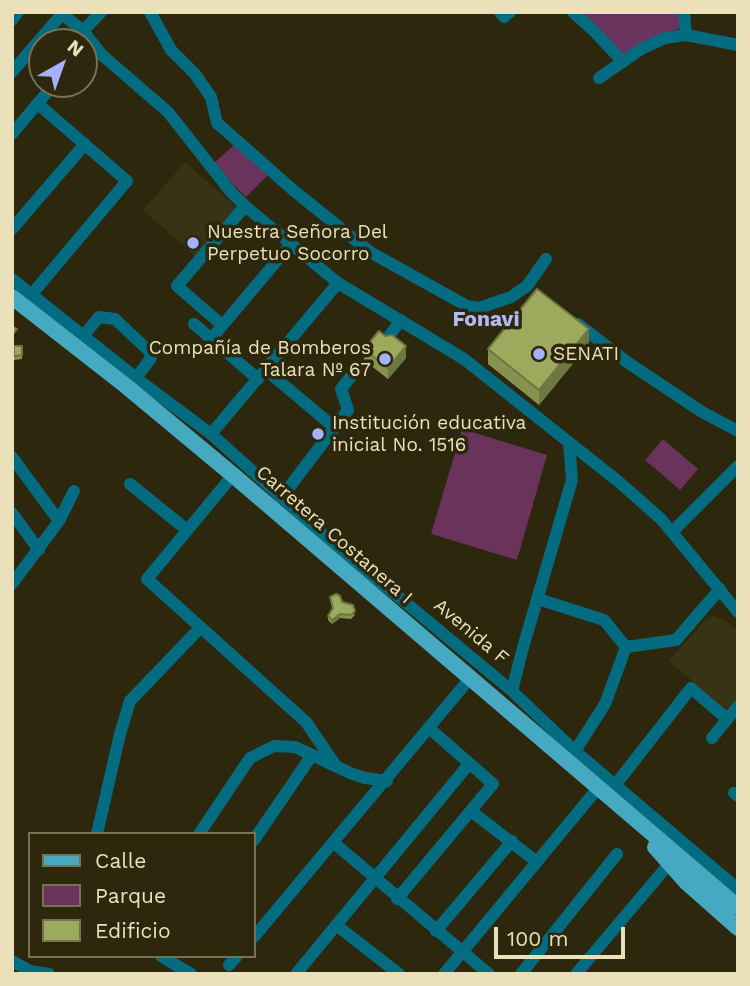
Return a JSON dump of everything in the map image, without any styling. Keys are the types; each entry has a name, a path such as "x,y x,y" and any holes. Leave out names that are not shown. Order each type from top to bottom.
{"main road":[{"name":"Carretera Costanera I","path":"12,297 100,365 233,475 471,677 623,811 735,897"},
{"name":"Carretera Costanera I","path":"623,811 686,882 738,928"}],"street":[{"path":"12,20 18,12"},
{"path":"92,28 101,12"},
{"path":"150,12 171,50 195,74 211,97 217,123 293,190 370,252 467,306 480,308 495,304 527,286 546,259"},
{"path":"573,12 623,62"},
{"path":"684,12 686,35"},
{"path":"12,72 61,13 75,28"},
{"path":"599,78 653,42 677,35 738,45"},
{"path":"98,51 168,112 206,162 245,206 338,283 464,359 639,498 672,531 738,612"},
{"path":"12,134 43,98"},
{"path":"32,294 127,181 38,104"},
{"path":"12,229 85,145"},
{"path":"222,325 177,286 245,206"},
{"path":"211,339 291,244"},
{"name":"Avenida F","path":"12,279 211,434 346,556 405,601 512,691 575,751 671,834 735,897"},
{"path":"211,434 338,283"},
{"path":"527,286 538,294"},
{"path":"83,336 99,317 114,319 149,351 151,358 136,378"},
{"path":"387,339 401,320"},
{"path":"572,320 627,362 691,405 738,430"},
{"path":"194,324 335,428"},
{"path":"281,498 348,410 341,389 353,374"},
{"path":"512,691 572,480 569,442"},
{"path":"12,457 59,521"},
{"path":"672,531 738,466"},
{"path":"233,475 147,579 306,722 336,766"},
{"path":"130,484 187,530"},
{"path":"12,583 39,551 59,521 74,491"},
{"path":"12,513 39,551"},
{"path":"626,647 676,640 720,589"},
{"path":"538,599 604,620 626,647"},
{"path":"97,832 120,734 131,701 200,628"},
{"path":"575,751 605,704 626,647"},
{"path":"256,935 471,677"},
{"path":"616,784 691,688 727,719"},
{"path":"712,738 738,706"},
{"path":"397,899 493,784 429,728"},
{"path":"200,832 250,758 264,750 285,745 365,778 387,780"},
{"path":"256,838 312,755"},
{"path":"296,974 469,764"},
{"path":"444,974 598,789"},
{"path":"471,811 537,862"},
{"path":"436,931 512,841"},
{"path":"334,843 397,899 489,974"},
{"path":"521,974 617,853"},
{"path":"576,974 669,864"},
{"path":"336,925 399,974"},
{"path":"164,958 191,974"},
{"path":"12,961 30,971 49,974"}],"shaded area":[{"path":"185,162 237,208 196,257 143,210"},
{"path":"713,615 718,619 720,616 738,631 738,697 726,710 669,661 707,618"}],"green space":[{"path":"581,12 681,12 681,28 648,40 623,56"},
{"path":"236,143 268,175 246,197 213,164"},
{"path":"462,429 547,455 517,560 431,534"},
{"path":"663,439 698,469 680,490 645,460"}],"building":[{"name":"SENATI","path":"537,289 589,329 539,390 488,349"},
{"path":"379,331 385,336 392,335 406,346 388,368 364,349"},
{"path":"14,346 22,346 22,355 14,356"},
{"path":"336,594 342,602 353,605 355,611 351,615 340,614 332,620 328,616 333,608 330,597"}],"place":[{"name":"Nuestra Señora Del Perpetuo Socorro","path":"193,243"},
{"name":"SENATI","path":"539,354"},
{"name":"Compañía de Bomberos Talara Nº 67","path":"385,359"},
{"name":"Institución educativa inicial No. 1516","path":"318,434"}],"district":[{"name":"Fonavi","path":"486,320"}]}
